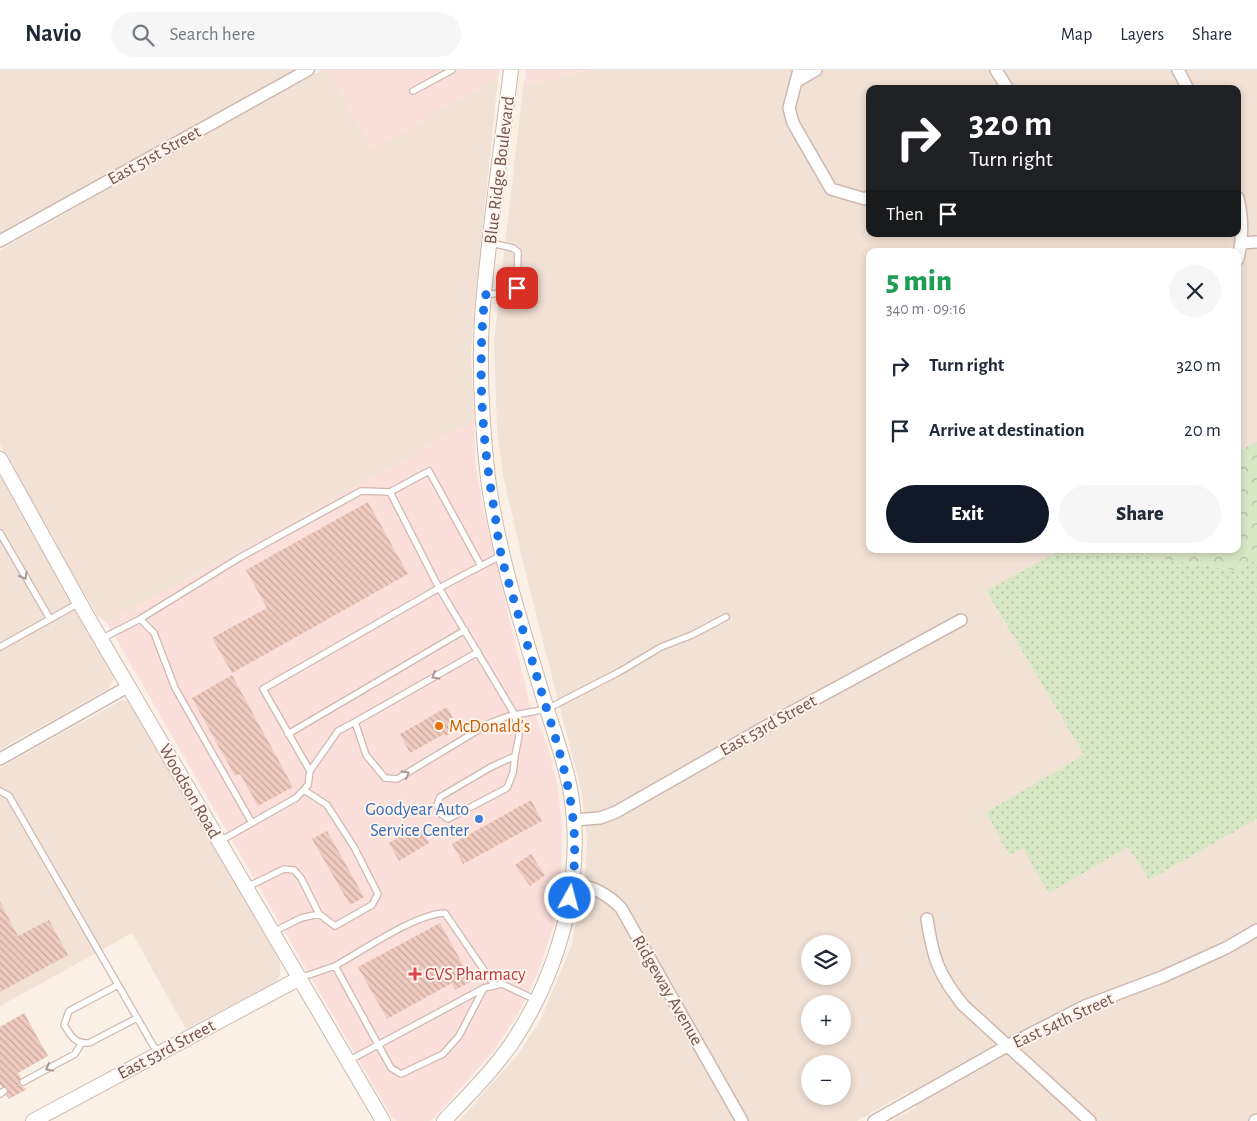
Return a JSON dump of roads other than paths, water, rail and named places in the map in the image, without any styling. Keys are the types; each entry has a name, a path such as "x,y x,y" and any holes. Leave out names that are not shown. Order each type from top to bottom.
{"street":[{"name":"East 51st Street","path":"0,241 308,70"},
{"name":"Blue Ridge Boulevard","path":"444,1121 499,1060 518,1034 537,1001 564,928 573,883 571,793 502,555 489,480 482,412 482,319 511,70"},
{"path":"816,70 798,75 789,108 793,122 831,189 866,198"},
{"path":"996,70 1005,85"},
{"path":"1178,70 1186,85"},
{"path":"1240,248 1241,210"},
{"path":"1241,243 1257,242"},
{"name":"Woodson Road","path":"0,458 101,639 383,1121"},
{"name":"East 53rd Street","path":"573,820 600,818 616,812 788,714 961,620"},
{"path":"1,757 129,686"},
{"name":"Ridgeway Avenue","path":"573,883 590,887 611,897 621,908 742,1121"},
{"path":"928,919 933,957 947,985 963,1005 1090,1121"},
{"name":"East 54th Street","path":"874,1121 1007,1046 1085,1006 1162,977 1226,948 1257,930"},
{"name":"East 53rd Street","path":"33,1121 300,978"}],"lane":[{"path":"414,91 452,70"},
{"path":"485,295 513,291 517,288 518,252 513,248 491,243"},
{"path":"101,639 140,619 239,558 361,491 390,492 429,471 481,566"},
{"path":"390,492 439,588 514,715 519,736 513,773 507,788 448,819 441,814 437,805 440,797 491,767 515,756"},
{"path":"0,533 50,620"},
{"path":"310,771 264,689 439,588 502,555"},
{"path":"0,647 80,602"},
{"path":"355,722 366,755 385,778 397,779 490,724 514,715 547,709 619,672 661,647 692,635 726,616"},
{"path":"140,619 154,633 175,688 252,822"},
{"path":"288,734 465,630"},
{"path":"220,841 296,798 308,785 310,771 338,731 478,652"},
{"path":"247,887 284,869 294,870 301,878 319,914 335,926 372,905 378,894 354,847 326,806 304,790"},
{"path":"0,791 9,796 158,1054"},
{"path":"300,978 335,966 418,920 445,913 494,985"},
{"path":"274,932 301,918 319,914"},
{"path":"335,966 391,1068 400,1074 443,1054 459,1036 484,988"},
{"path":"348,1061 484,988 502,984 537,1001"},
{"path":"118,985 70,1011 64,1025 74,1040 82,1044 89,1043 137,1018"},
{"path":"23,1082 75,1054 82,1044"}],"place":[{"name":"McDonald's","path":"439,726"},
{"name":"Goodyear Auto Service Center","path":"479,819"},
{"name":"CVS Pharmacy","path":"415,974"}]}
